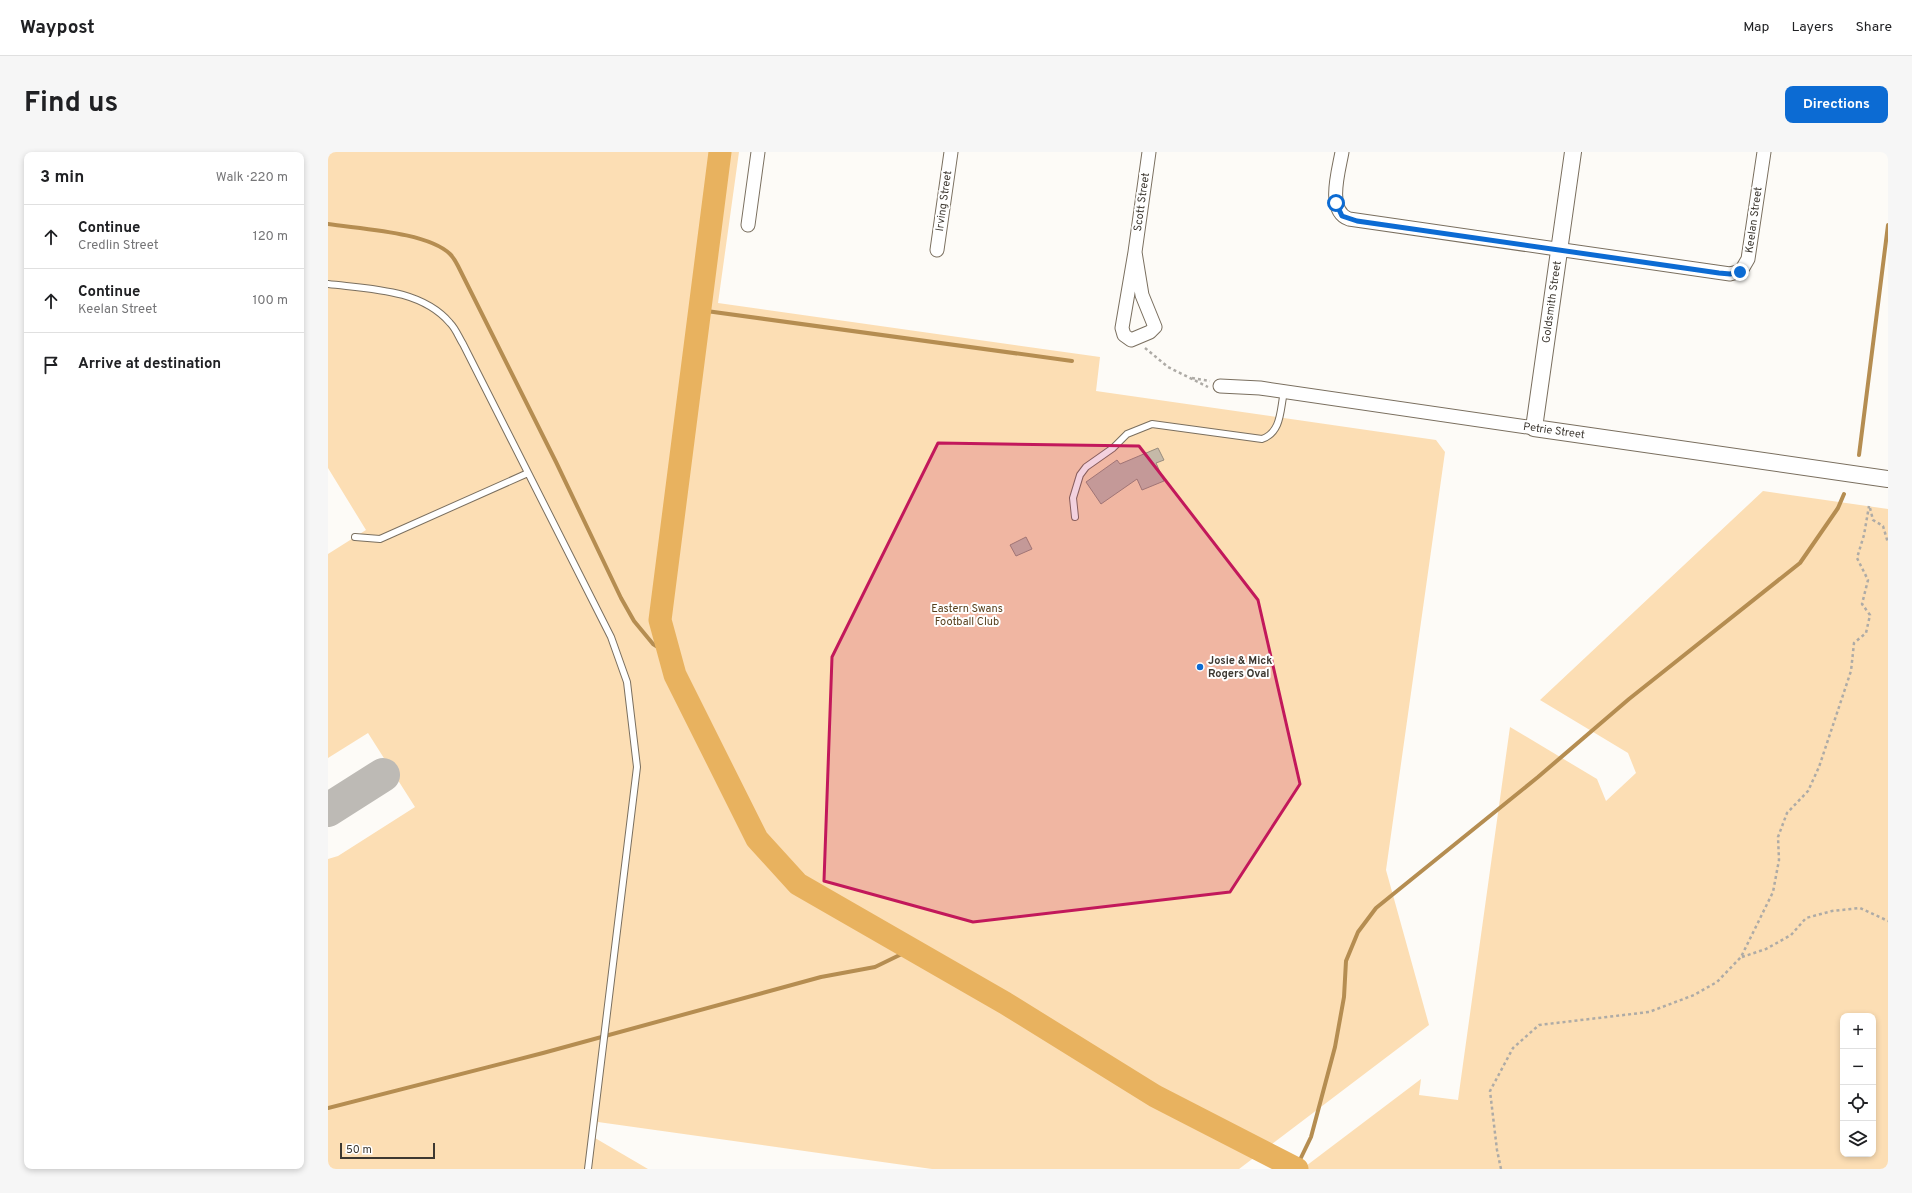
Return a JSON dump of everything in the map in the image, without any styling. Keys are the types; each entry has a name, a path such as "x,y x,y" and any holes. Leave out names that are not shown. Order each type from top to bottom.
{"street":[{"path":"748,225 758,152"},
{"name":"Irving Street","path":"937,250 951,152"},
{"name":"Scott Street","path":"1135,252 1142,295 1154,327 1150,332 1131,340 1124,335 1122,328 1135,252 1149,152"},
{"path":"1342,152 1336,201 1339,212 1346,218 1560,250"},
{"name":"Goldsmith Street","path":"1534,428 1573,152"},
{"name":"Keelan Street","path":"1560,250 1719,273 1730,274 1740,272 1746,264 1749,256 1764,152"},
{"name":"Petrie Street","path":"1220,386 1284,392 1888,479"}],"lane":[{"path":"328,284 388,292 419,301 436,310 451,324 463,344 611,637 627,682 638,767 588,1169"},
{"path":"1075,517 1073,498 1080,474 1086,467 1113,448 1127,434 1152,424 1262,439 1273,433 1277,427 1284,392"},
{"path":"355,537 380,539 528,473"}],"path":[{"path":"1152,353 1168,367 1206,387 1220,386"},
{"path":"1187,377 1207,380 1220,386"},
{"path":"1501,1169 1496,1150 1490,1091 1513,1048 1539,1025 1649,1012 1694,995 1717,982 1741,957 1773,892 1780,860 1778,837 1787,813 1808,791 1819,767 1851,671 1854,643 1866,633 1870,615 1862,604 1868,580 1857,558 1864,535 1869,506 1873,520 1883,526 1888,543"},
{"path":"1741,957 1766,949 1791,935 1806,918 1832,911 1860,908 1888,921"}],"highlighted area":[{"path":"938,443 1139,446 1258,600 1300,784 1230,892 973,922 824,881 832,657"}],"green space":[{"name":"Eastern Swans Football Club","path":"328,152 739,152 718,303 1100,357 1096,391 1436,440 1445,452 1386,870 1429,1025 1239,1169 932,1169 598,1122 595,1138 648,1169 328,1169 328,859 338,856 415,807 368,733 328,758 328,554 366,530 328,468"},
{"path":"1763,491 1888,509 1888,1169 1302,1169 1421,1079 1419,1095 1458,1100 1510,727 1597,779 1606,801 1636,773 1628,753 1540,700"}],"building":[{"path":"1158,448 1164,460 1156,463 1164,481 1142,490 1137,479 1101,504 1086,482 1117,460 1120,464"},
{"path":"1026,537 1032,549 1016,556 1010,545"}],"waterway":[{"path":"720,152 660,620 675,675 757,839 798,884 1005,1003 1155,1096 1297,1169"},
{"path":"328,224 410,236 426,241 450,254 458,266 556,462 621,598 634,621 653,644 669,654"},
{"path":"1859,455 1888,225"},
{"path":"699,310 1072,361"},
{"path":"1296,1168 1311,1137 1335,1047 1344,997 1346,961 1358,932 1376,908 1538,777 1629,699 1800,563 1838,508 1844,494"},
{"path":"328,1108 543,1053 821,977 875,967 912,949"}],"taxiway":[{"path":"328,810 383,775"}],"place":[{"name":"Josie & Mick Rogers Oval","path":"1200,667"}],"route":[{"path":"1336,203 1342,216 1357,221 1719,273 1730,274 1740,272"}]}
